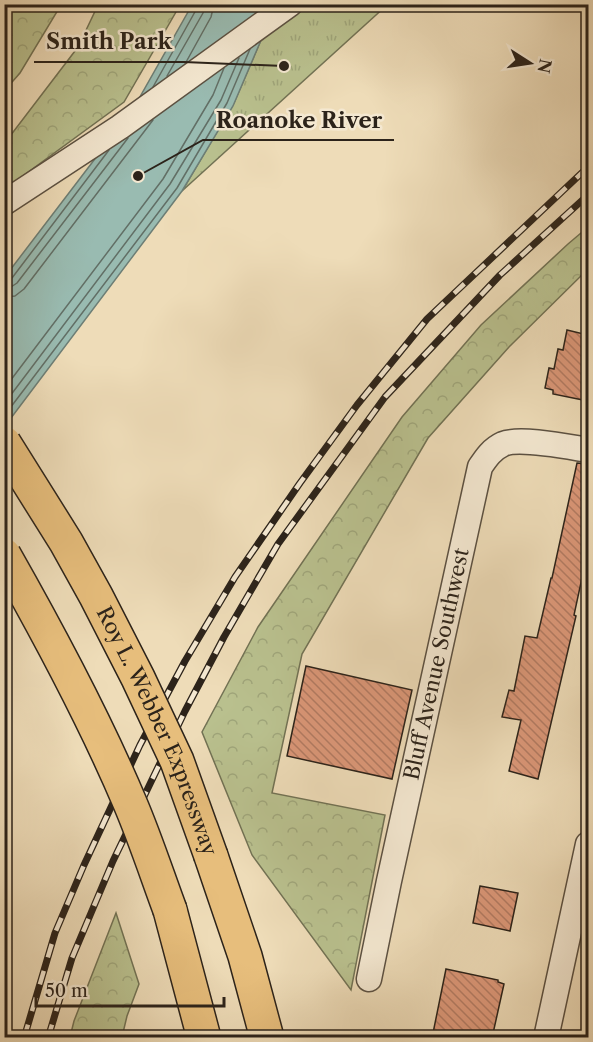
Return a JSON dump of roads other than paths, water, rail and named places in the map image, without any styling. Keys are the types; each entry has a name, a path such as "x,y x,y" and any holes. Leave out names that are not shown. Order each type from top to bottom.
{"highway":[{"name":"Roy L. Webber Expressway","path":"4,443 66,542 96,596 177,761 245,956 267,1038"},
{"path":"4,555 38,614 89,712 131,804 170,910 204,1036"}],"street":[{"path":"4,203 120,127 290,4"},
{"name":"Bluff Avenue Southwest","path":"369,979 480,467 489,454 503,444 519,440 588,450"},
{"path":"546,1038 588,844"}],"water":[{"path":"192,5 276,5 233,106 182,191 5,426 4,278 133,109"}],"railway":[{"path":"24,1038 55,933 84,865 140,745 185,661 235,577 357,405 427,319 588,167"},
{"path":"48,1038 72,958 113,861 185,711 224,637 278,544 385,397 500,275 588,195"}],"place":[{"name":"Smith Park","path":"284,66"},
{"name":"Roanoke River","path":"138,176"}]}
